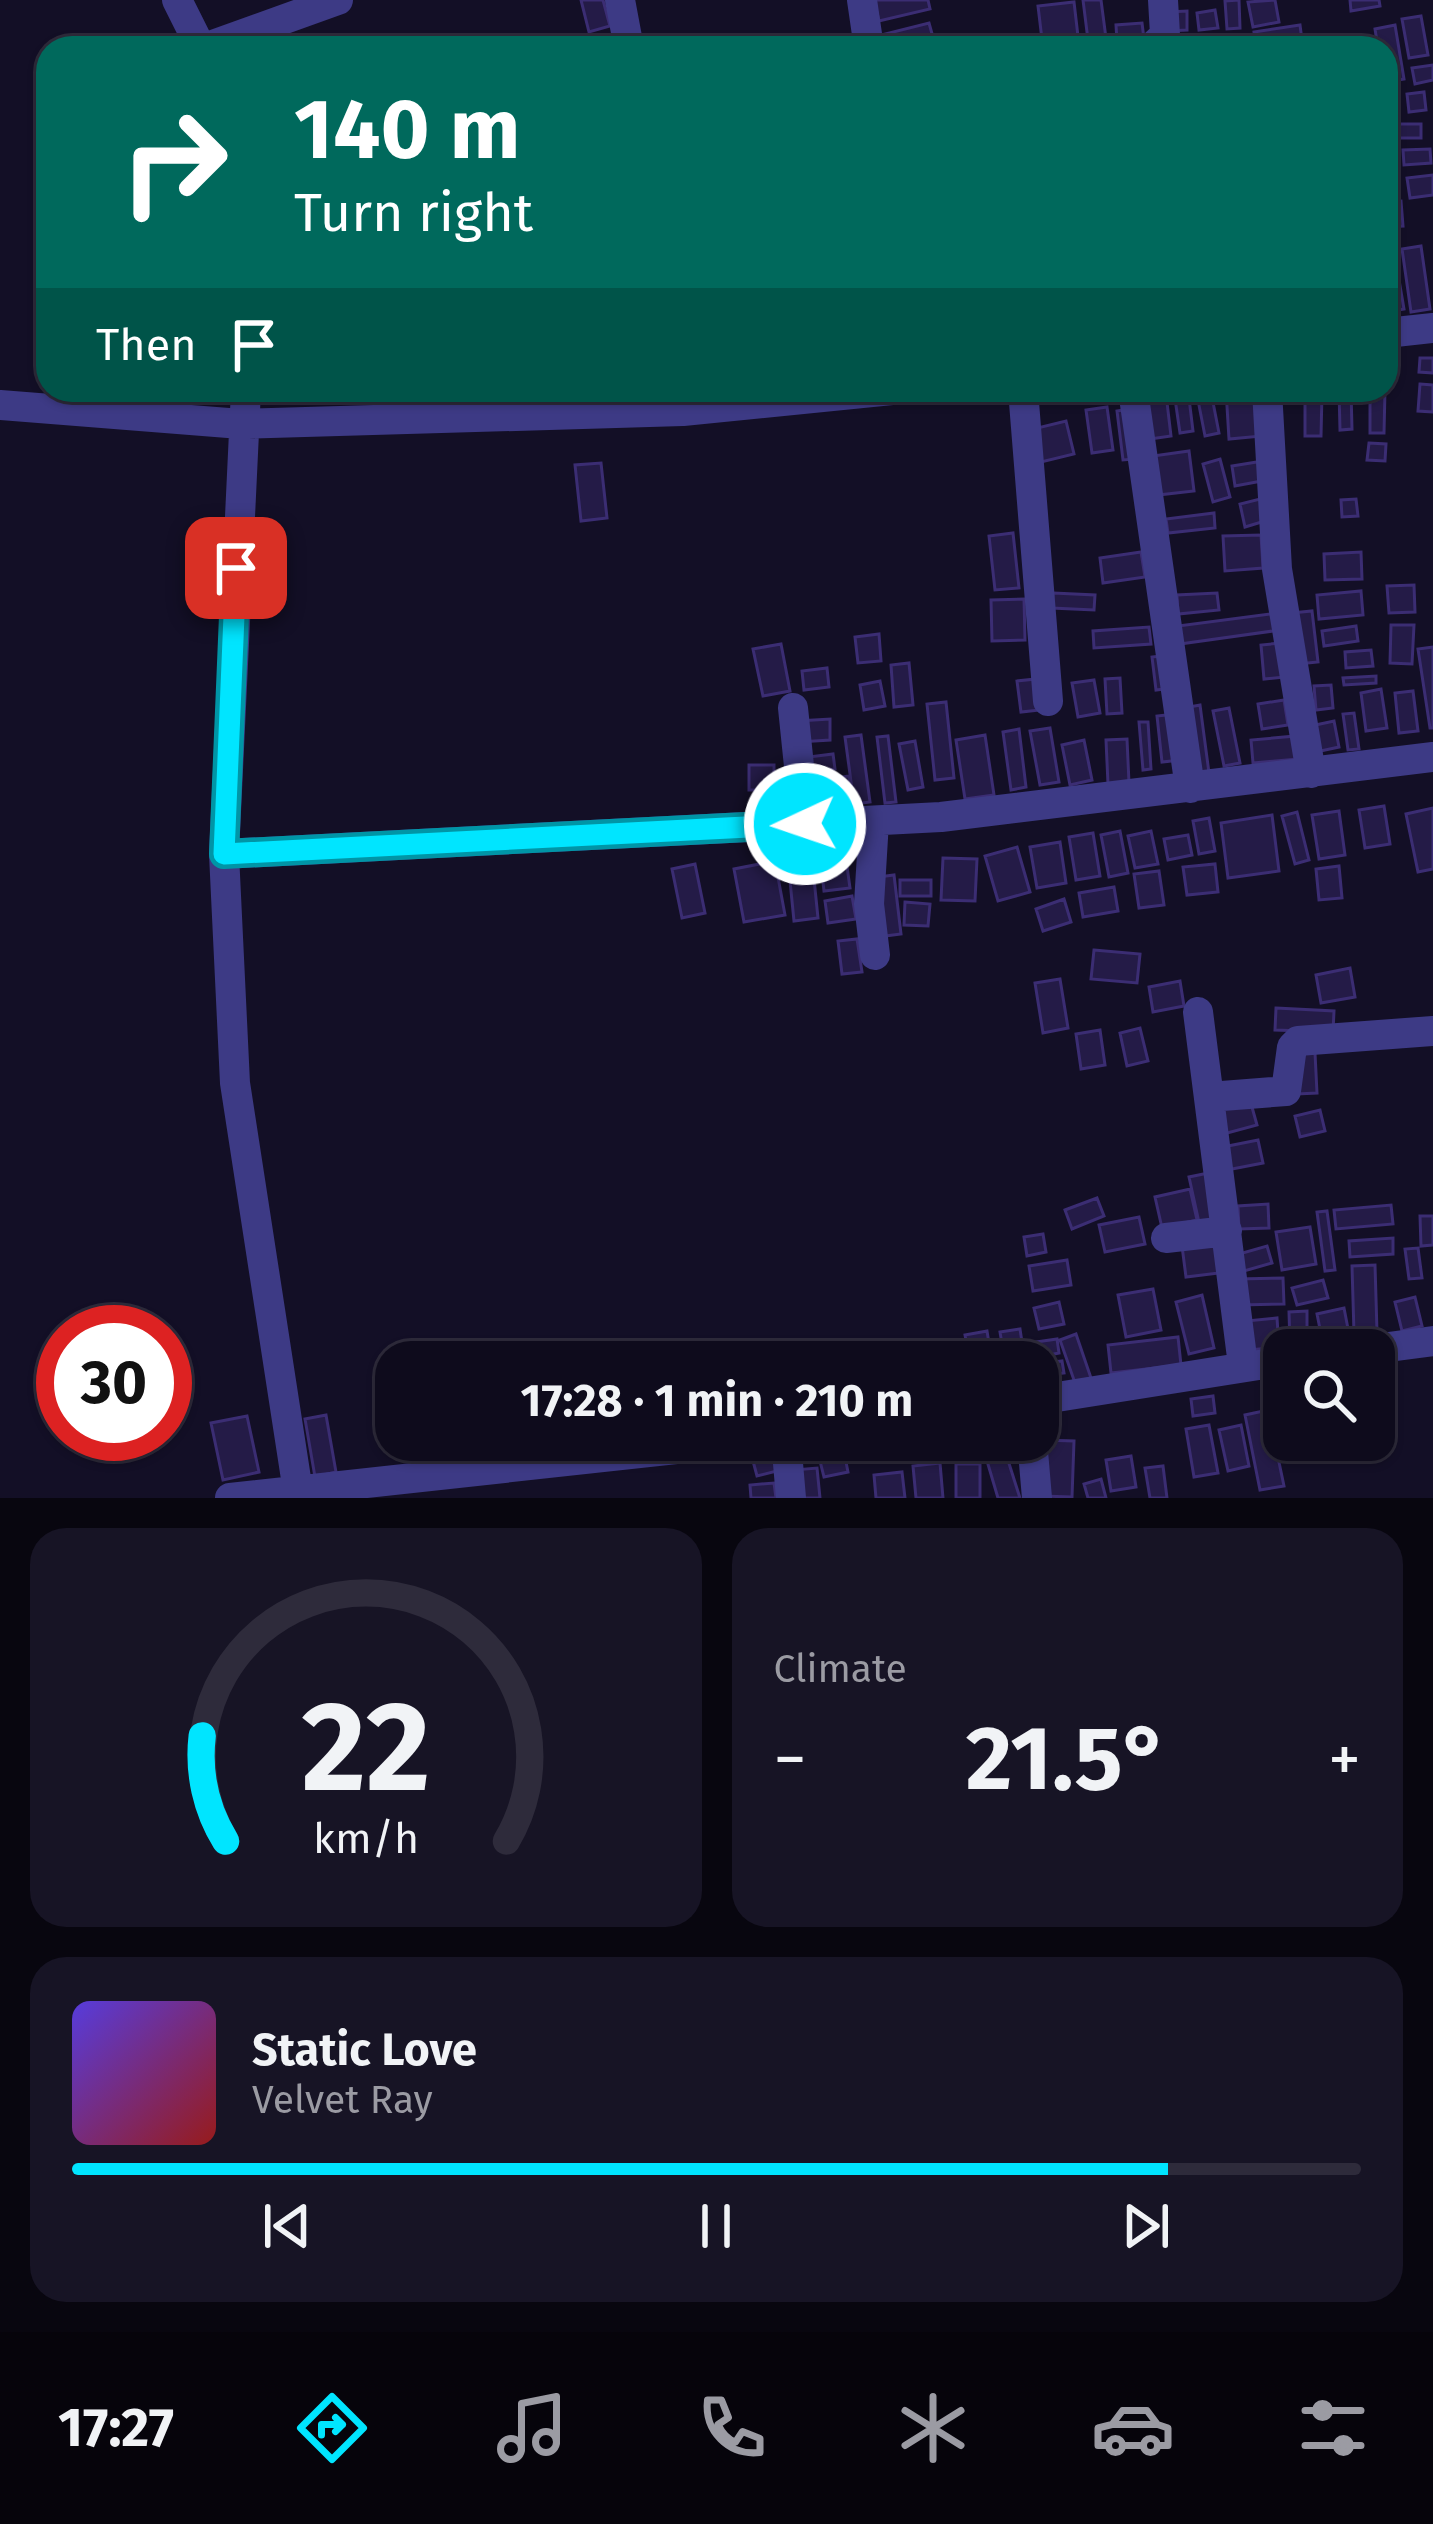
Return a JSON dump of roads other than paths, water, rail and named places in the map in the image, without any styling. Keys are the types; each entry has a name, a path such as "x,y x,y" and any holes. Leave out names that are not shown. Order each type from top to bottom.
{"street":[{"path":"177,0 196,36"},
{"path":"236,36 338,0"},
{"path":"620,0 627,36"},
{"path":"862,0 867,36"},
{"path":"1163,0 1164,36"},
{"path":"1398,332 1433,328"},
{"path":"245,402 224,854 235,1083 298,1492"},
{"path":"0,405 242,424 663,402"},
{"path":"1024,402 1048,700"},
{"path":"1135,402 1190,788"},
{"path":"1268,402 1277,569 1311,773"},
{"path":"793,708 805,824"},
{"path":"224,854 874,820 1433,757"},
{"path":"874,820 869,904 875,955"},
{"path":"1198,1012 1243,1365"},
{"path":"1209,1097 1286,1091 1292,1047 1302,1039 1433,1031"},
{"path":"1166,1238 1227,1231"},
{"path":"1395,1346 1433,1341"},
{"path":"1059,1396 1263,1363"},
{"path":"230,1498 427,1487 611,1461"},
{"path":"788,1461 791,1498"},
{"path":"1034,1461 1037,1498"}]}
